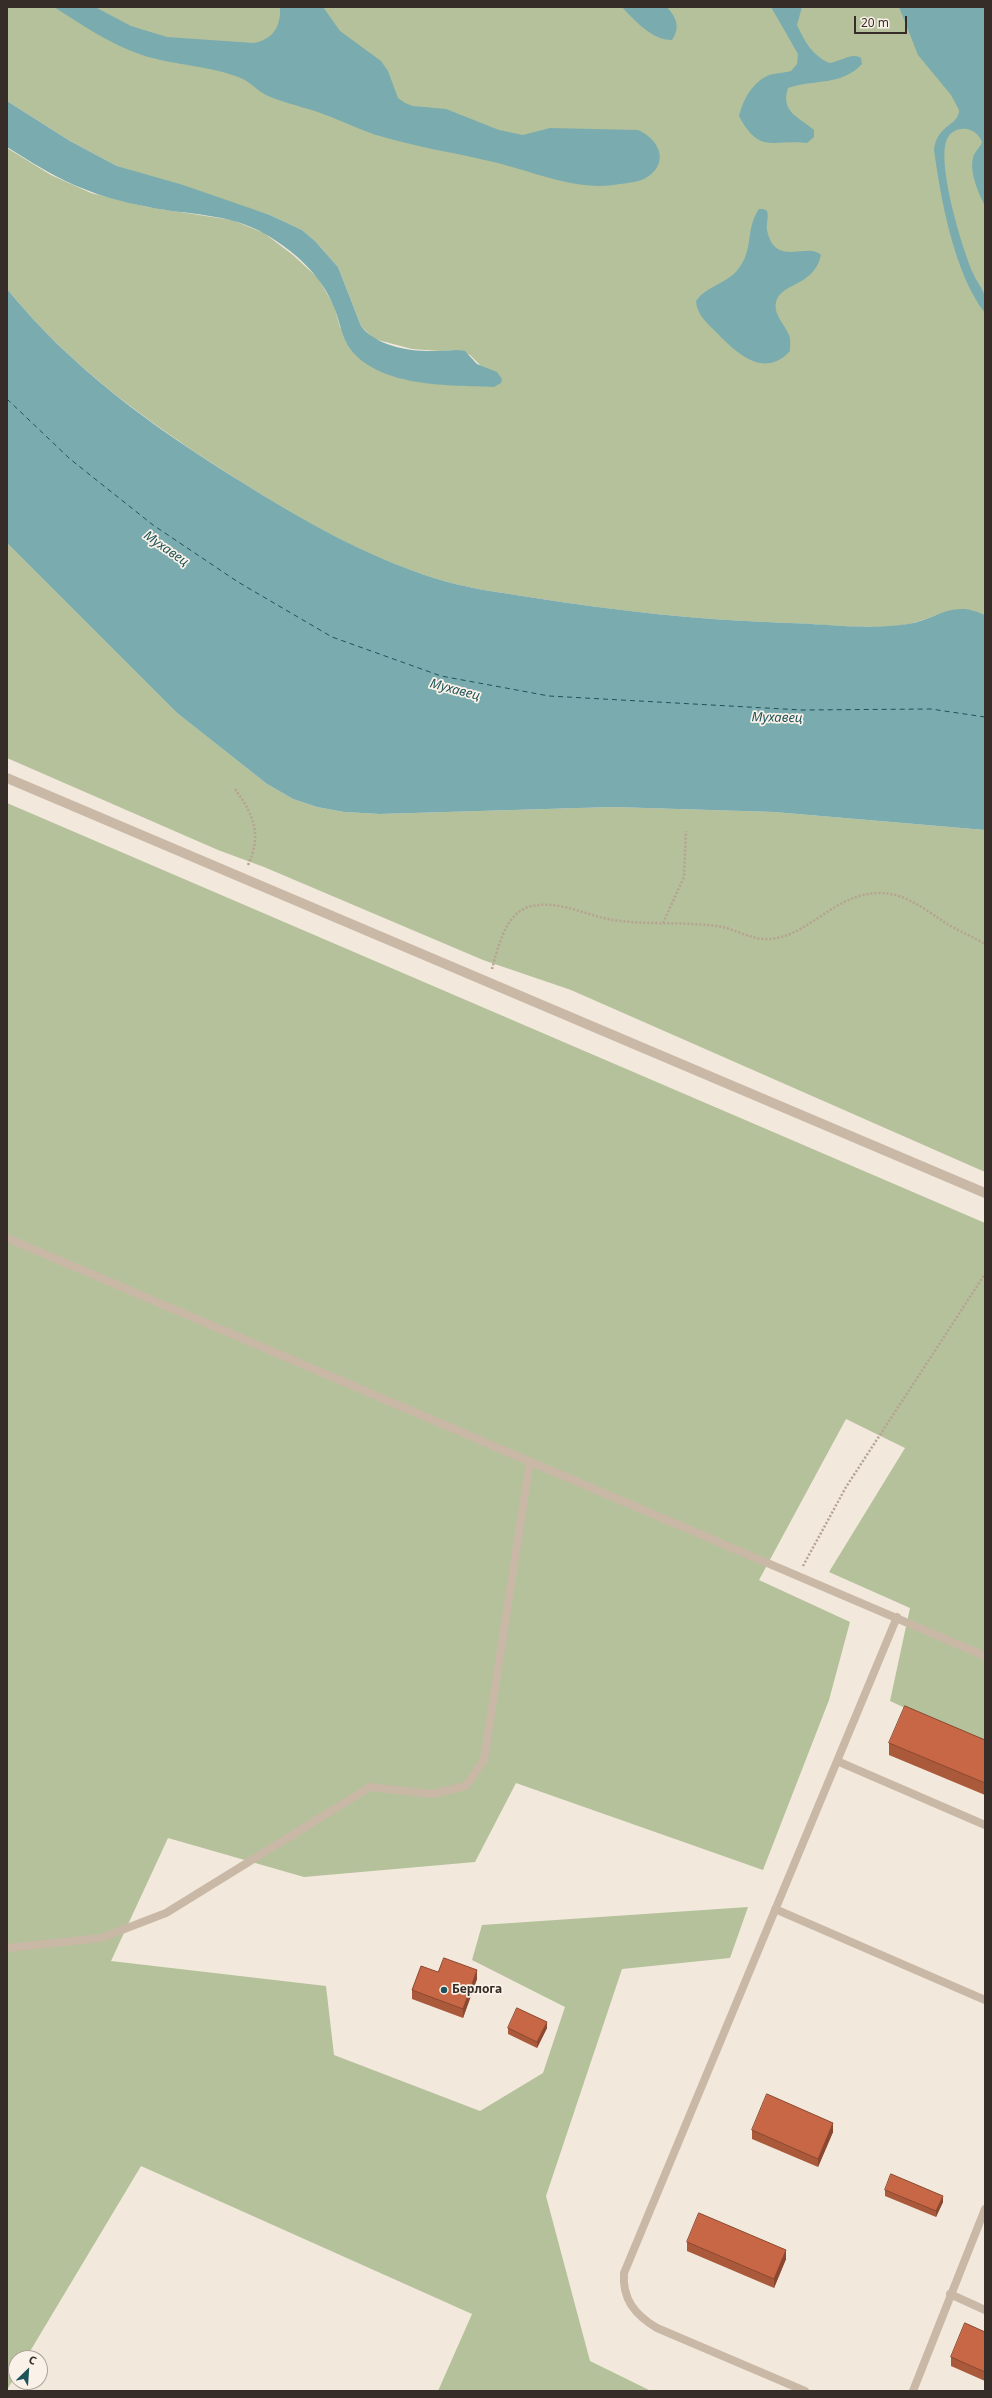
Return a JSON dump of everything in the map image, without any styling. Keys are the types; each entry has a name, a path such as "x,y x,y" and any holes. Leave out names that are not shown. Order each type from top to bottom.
{"street":[{"path":"7,778 985,1193"}],"lane":[{"path":"7,1238 897,1617 985,1656"},
{"path":"7,1948 101,1938 166,1913 370,1787 432,1794 466,1786 484,1760 530,1461"},
{"path":"805,2391 657,2328 634,2310 623,2285 628,2261 897,1617"},
{"path":"837,1761 985,1825"},
{"path":"775,1909 985,2000"},
{"path":"913,2391 950,2294 985,2209"},
{"path":"950,2294 985,2310"}],"path":[{"path":"235,789 246,804 255,823 255,840 252,857 240,878"},
{"path":"663,923 684,877 686,831"},
{"path":"489,982 498,947 507,926 518,912 532,906 550,905 578,910 603,918 634,922 717,926 764,939 783,936 800,929 836,904 858,895 880,893 896,896 917,904 948,925 985,944"},
{"path":"798,1575 846,1487 985,1274"}],"green space":[{"path":"7,7 985,7 985,615 976,611 958,610 913,623 885,627 756,622 626,611 481,589 434,578 358,548 287,510 240,481 176,439 115,394 58,345 7,289 7,148 51,175 91,193 147,207 232,220 264,233 293,255 318,278 334,306 340,327 360,358 387,373 491,370 481,366 470,355 458,350 439,351 412,349 374,339 361,326 338,267 315,241 302,230 270,215 117,166 70,141 7,101"},
{"path":"7,543 177,713 267,784 293,799 317,807 344,812 380,814 613,807 774,812 985,830 985,1172 571,990 483,960 264,867 218,850 7,758"},
{"path":"7,803 985,1223 985,1745 890,1701 910,1608 829,1572 905,1448 846,1419 759,1580 850,1622 829,1700 763,1870 516,1783 475,1862 304,1877 168,1838 111,1961 326,1986 334,2055 480,2111 543,2073 565,2007 472,1960 482,1925 748,1907 730,1958 622,1969 546,2196 590,2361 651,2391 438,2391 472,2314 141,2166 31,2350 8,2350 7,2390"}],"water":[{"path":"54,7 95,7 131,26 167,37 254,43 271,35 274,31 279,20 280,7 323,7 340,31 381,61 388,71 398,98 405,103 413,106 446,109 499,130 523,135 550,128 638,130 646,134 657,146 660,160 652,173 644,179 629,183 589,186 558,180 498,163 404,143 373,134 315,111 284,102 263,93 243,79 231,74 155,59 130,51 96,34"},
{"path":"622,7 667,7 675,18 677,26 675,35 672,40 658,37 638,24"},
{"path":"771,7 802,7 797,25 810,47 823,60 829,63 854,56 861,58 862,64 846,76 788,88 786,96 787,103 792,113 814,130 814,137 807,143 768,143 761,141 754,136 739,116 745,98 756,83 769,75 791,71 797,64 798,54"},
{"path":"899,7 985,7 985,206 975,183 972,170 974,156 982,142 978,136 968,129 956,130 951,133 947,139 944,154 945,170 952,208 968,261 984,294 985,313 974,297 965,278 950,235 934,150 939,135 956,119 959,110 951,95 918,55"},
{"path":"7,101 70,141 117,166 183,185 270,215 302,230 315,241 338,267 361,326 368,333 376,339 396,347 406,349 428,351 465,351 477,364 497,372 502,379 501,383 494,387 457,386 418,382 398,378 380,372 364,362 351,350 343,334 328,294 314,274 296,256 275,240 252,227 237,222 223,218 163,210 127,203 91,192 58,177 7,147"},
{"path":"759,209 767,211 767,230 771,242 777,248 792,252 815,252 821,255 812,273 805,279 784,291 776,302 776,311 790,337 790,351 781,359 771,363 761,363 752,360 733,349 703,318 698,310 696,301 701,295 731,276 741,265 747,252 752,223"},
{"name":"Мухавец","path":"7,289 58,345 115,395 176,440 263,495 334,536 383,559 434,578 481,589 561,602 626,611 723,620 878,627 918,622 954,609 964,609 985,615 985,830 774,812 613,807 380,814 344,812 317,807 293,799 267,784 177,713 7,543"}],"building":[{"path":"905,1706 985,1740 985,1783 889,1743"},
{"name":"Берлога","path":"444,1958 477,1970 463,2009 412,1990 421,1966 438,1972"},
{"path":"517,2008 547,2022 537,2042 508,2028"},
{"path":"767,2094 833,2123 818,2159 752,2130"},
{"path":"891,2174 943,2196 936,2211 885,2190"},
{"path":"699,2213 786,2250 774,2279 687,2242"},
{"path":"965,2323 985,2332 985,2372 951,2357"}],"ferry route":[{"path":"7,399 70,459 153,525 238,582 332,637 441,676 549,696 802,710 931,709 985,717"}],"place":[{"name":"Берлога","path":"444,1990"}]}
